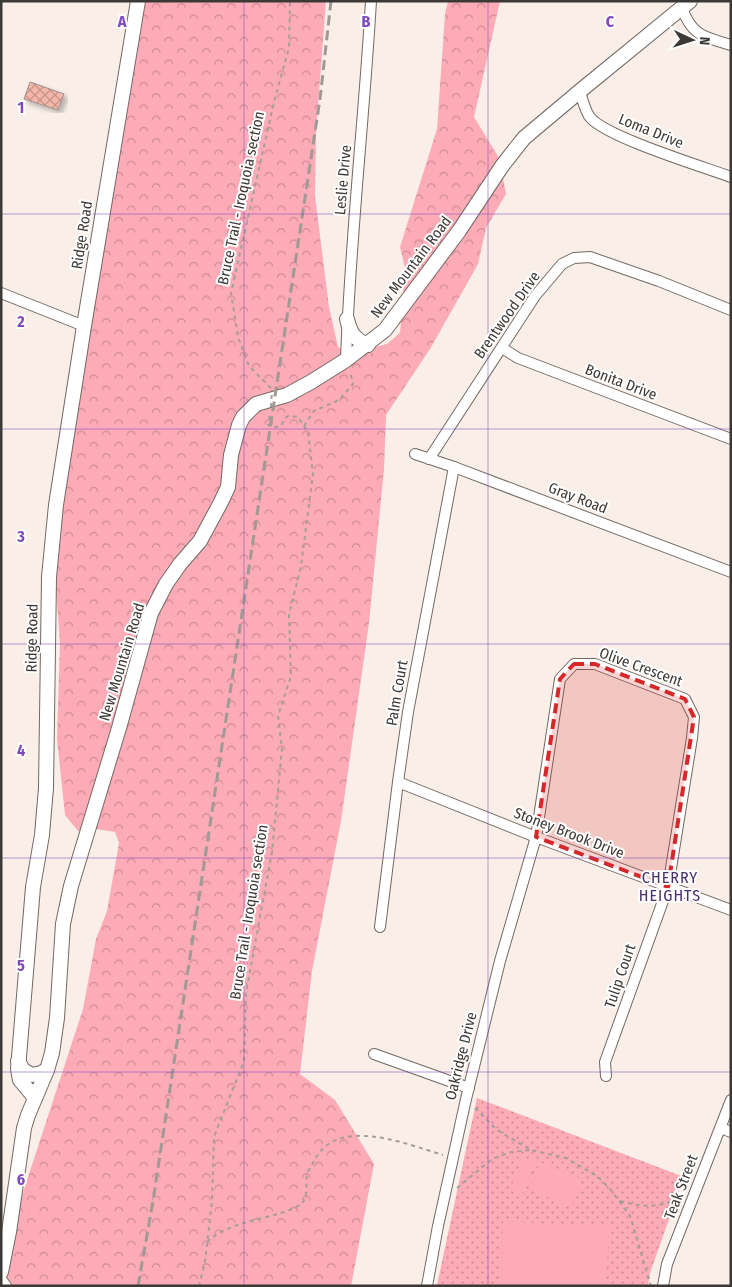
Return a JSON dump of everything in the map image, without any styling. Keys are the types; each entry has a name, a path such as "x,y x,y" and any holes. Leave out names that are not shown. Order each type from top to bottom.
{"main road":[{"name":"Ridge Road","path":"35,1098 20,1080 18,1062 33,887 42,836 46,788 49,577 56,505 138,1"},
{"name":"New Mountain Road","path":"35,1098 52,1053 63,924 71,886 114,746 151,613 166,584 200,541 221,502 228,487 231,455 236,432 243,417 256,404 287,395 347,360 385,330 460,231 502,166 524,138 686,4"},
{"path":"347,319 349,328 354,336 368,345"},
{"path":"18,1062 23,1070 32,1075 47,1070"},
{"path":"1,1272 9,1232 24,1128 35,1098"}],"street":[{"name":"Leslie Drive","path":"347,360 347,319 366,80 370,1"},
{"path":"686,4 686,21 694,30 706,38 731,45"},
{"name":"Loma Drive","path":"580,91 589,117 601,126 626,139 731,177"},
{"name":"Brentwood Drive","path":"429,459 535,296 562,264 574,258 590,257 659,281 731,310"},
{"path":"1,293 84,326"},
{"name":"Bonita Drive","path":"502,348 518,358 731,439"},
{"name":"Gray Road","path":"414,454 454,467 731,572"},
{"name":"Palm Court","path":"380,927 410,702 454,467"},
{"name":"Olive Crescent","path":"536,837 560,679 574,664 595,664 685,699 694,717 668,887"},
{"name":"Stoney Brook Drive","path":"398,782 536,837 731,910"},
{"name":"Oakridge Drive","path":"427,1286 466,1099 500,960 536,837"},
{"name":"Tulip Court","path":"606,1076 606,1062 668,887"},
{"path":"374,1054 469,1088"},
{"name":"Teak Street","path":"662,1286 667,1264 696,1192 726,1130 731,1100"},
{"path":"1,1279 6,1286"}],"path":[{"name":"Bruce Trail - Iroquoia section","path":"199,1286 212,1201 214,1137 244,1061 246,993 272,852 282,749 278,716 291,676 289,615 301,566 313,474 308,432 298,417 288,416 281,426 268,425 272,390 249,366 238,337 231,293 274,102 289,48 290,1"},
{"path":"304,426 314,411 339,400 353,384 347,360"},
{"path":"466,1099 497,1130 531,1150 566,1158 597,1176 620,1201 630,1216 651,1286"},
{"path":"207,1242 216,1234 241,1224 274,1216 301,1205 306,1196 307,1174 318,1152 340,1138 372,1136 453,1158"},
{"path":"444,1199 492,1159 511,1152 531,1150"},
{"path":"620,1201 649,1208 664,1205 696,1192"}],"highlighted area":[{"path":"574,664 595,664 685,699 694,717 668,887 536,837 560,679"}],"green space":[{"path":"140,1 326,1 316,132 315,196 329,307 338,347 352,353 387,344 400,333 405,268 400,247 437,129 445,14 448,1 500,1 474,117 499,158 506,194 486,228 478,264 430,349 386,415 384,469 369,623 341,821 312,971 300,1074 335,1100 374,1164 351,1286 3,1286 13,1223 83,1009 96,939 107,911 119,843 115,832 96,829 78,831 65,815 57,739 60,643 52,537"},
{"path":"477,1098 684,1177 650,1273 648,1286 437,1285"},
{"path":"523,1157 535,1161 522,1195 510,1190"},
{"path":"540,1162 582,1179 572,1207 529,1190"},
{"path":"503,1221 609,1227 606,1286 500,1286"}],"building":[{"path":"30,82 64,94 58,110 24,99"}],"railway":[{"path":"138,1286 153,1201 320,99 331,1"}],"district":[{"name":"CHERRY HEIGHTS","path":"670,886"}]}
